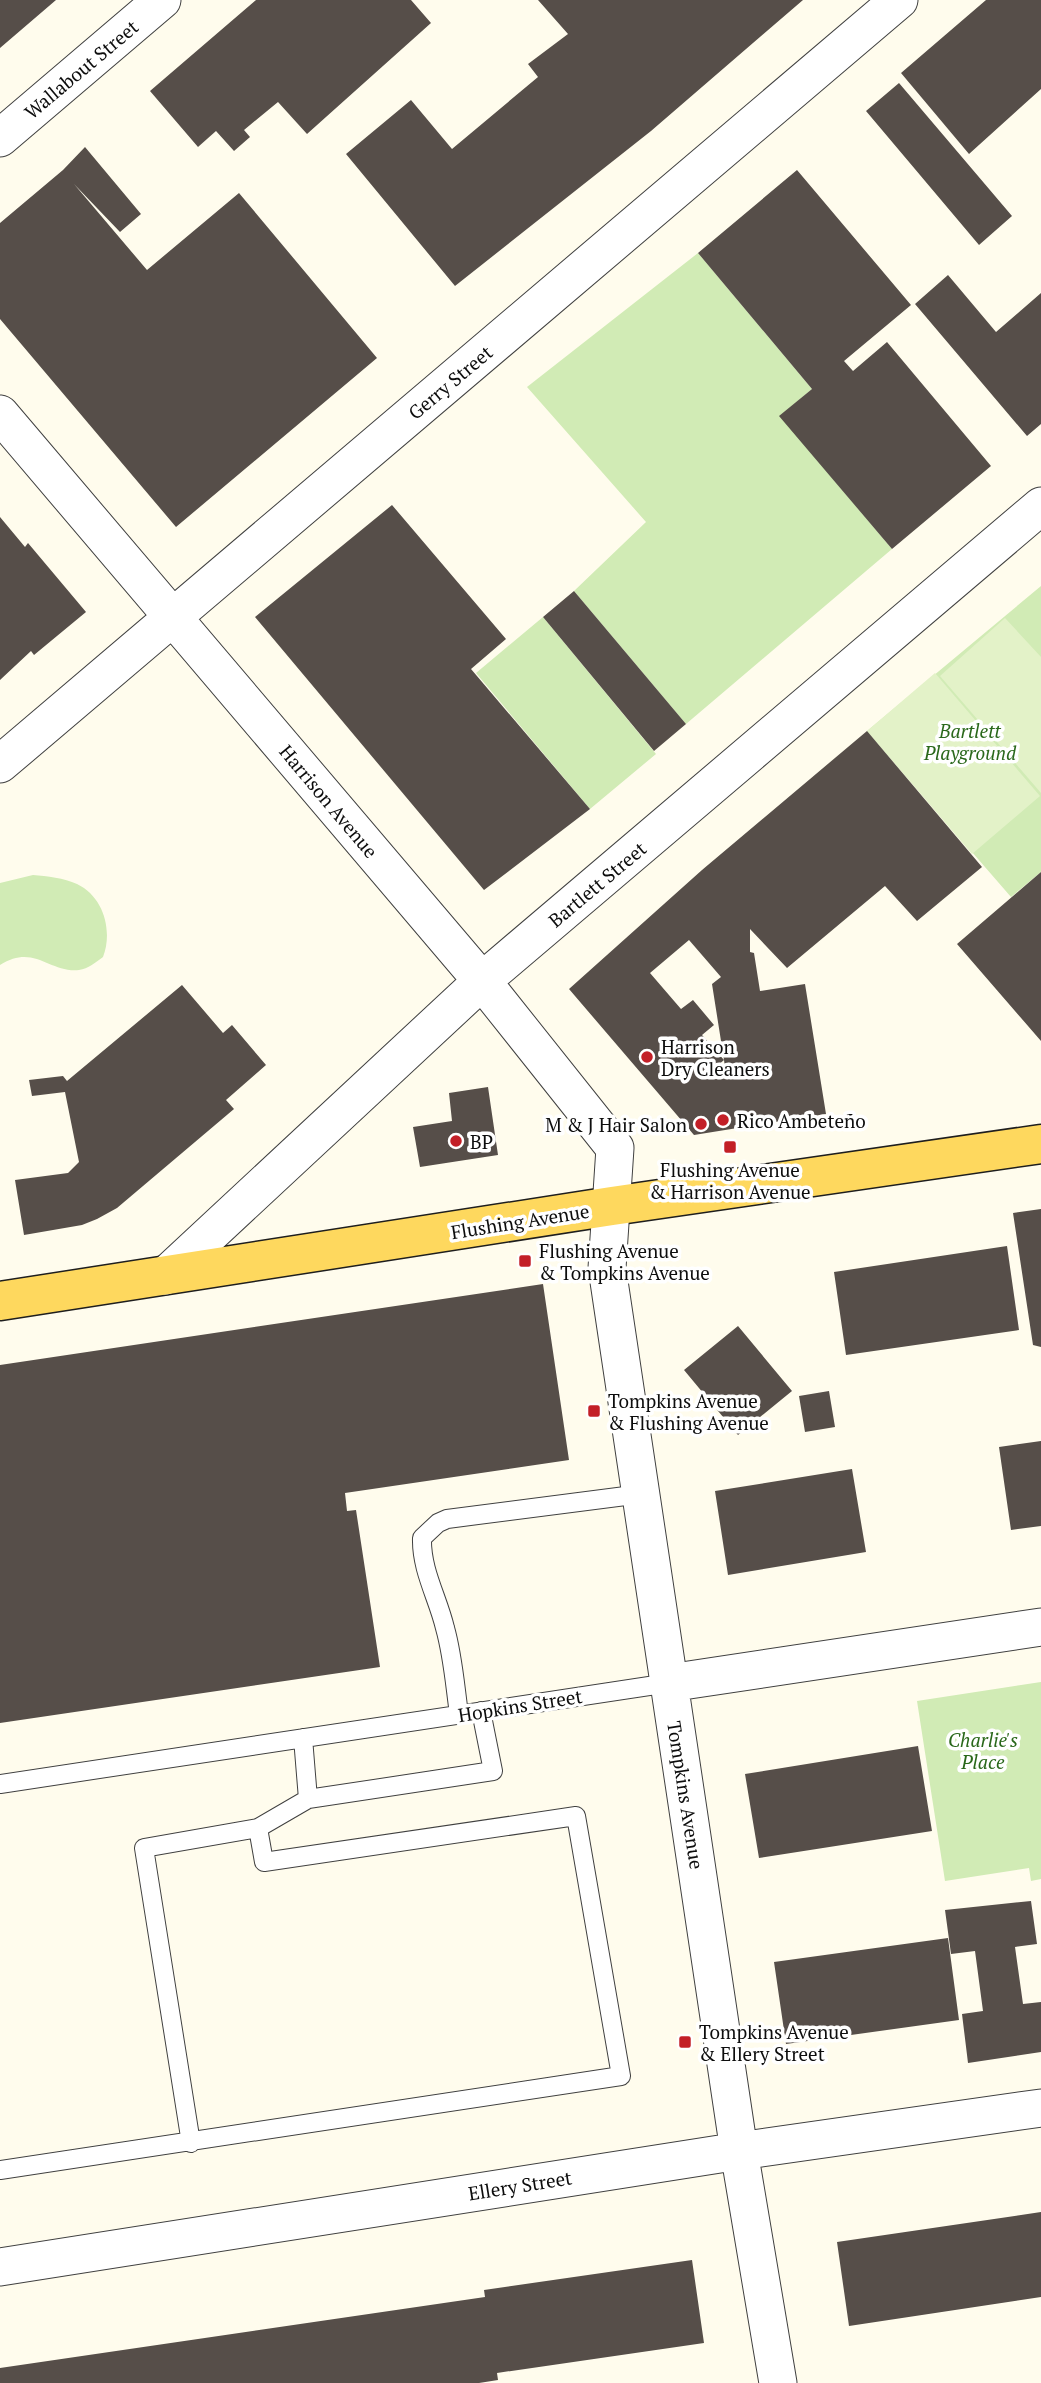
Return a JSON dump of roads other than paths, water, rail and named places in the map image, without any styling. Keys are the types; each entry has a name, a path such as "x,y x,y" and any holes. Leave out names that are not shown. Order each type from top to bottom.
{"main road":[{"name":"Flushing Avenue","path":"0,1301 612,1206 1041,1144"}],"street":[{"name":"Wallabout Street","path":"0,138 162,0"},
{"name":"Gerry Street","path":"0,764 899,0"},
{"name":"Harrison Avenue","path":"0,414 482,981 615,1148 612,1206"},
{"name":"Bartlett Street","path":"165,1276 482,981 1041,506"},
{"name":"Tompkins Avenue","path":"612,1206 607,1268 739,2151 778,2383"},
{"name":"Hopkins Street","path":"668,1683 1041,1627"},
{"name":"Ellery Street","path":"0,2267 739,2151 1041,2108"}],"lane":[{"path":"459,1714 445,1627 426,1569 422,1538 438,1523 447,1519 641,1494"},
{"name":"Hopkins Street","path":"0,1784 668,1683"},
{"path":"191,2143 144,1848 258,1828 308,1800 493,1770 481,1711"},
{"path":"303,1738 308,1800"},
{"path":"0,2170 621,2076 576,1816 264,1862 258,1828"}],"place":[{"name":"Harrison Dry Cleaners","path":"647,1057"},
{"name":"Rico Ambeteño","path":"723,1120"},
{"name":"M & J Hair Salon","path":"701,1124"},
{"name":"BP","path":"456,1141"},
{"name":"Flushing Avenue & Harrison Avenue","path":"730,1147"},
{"name":"Flushing Avenue & Tompkins Avenue","path":"525,1261"},
{"name":"Tompkins Avenue & Flushing Avenue","path":"594,1411"},
{"name":"Tompkins Avenue & Ellery Street","path":"685,2042"}],"park label":[{"name":"Bartlett Playground","path":"970,741"},
{"name":"Charlie's Place","path":"983,1750"}]}
